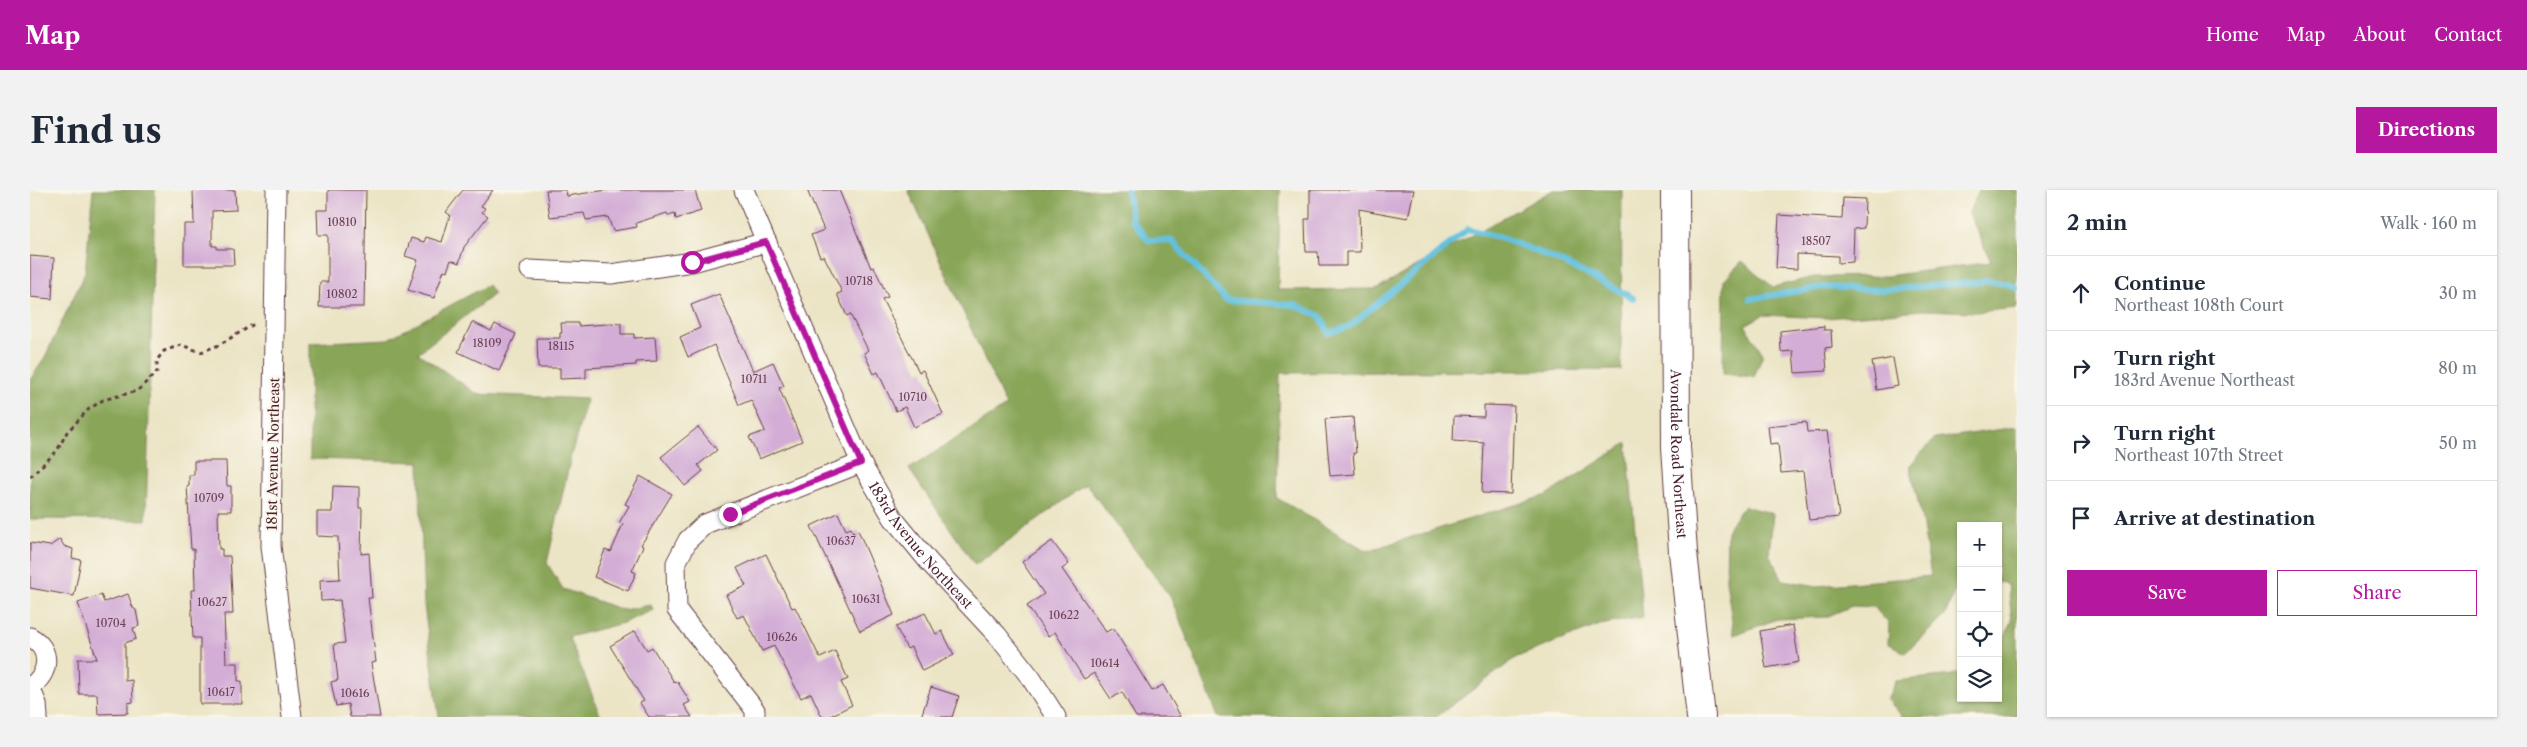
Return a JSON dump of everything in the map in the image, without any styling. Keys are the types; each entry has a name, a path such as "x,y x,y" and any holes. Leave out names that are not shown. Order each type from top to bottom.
{"main road":[{"name":"Avondale Road Northeast","path":"1675,190 1676,447 1683,552 1700,717"}],"street":[{"name":"181st Avenue Northeast","path":"276,190 271,546 292,717"},
{"name":"183rd Avenue Northeast","path":"744,190 861,463 893,518 928,562 997,635 1032,678 1056,717"},
{"path":"530,270 611,274 692,262 766,242"},
{"path":"756,717 756,710 677,610 676,563 688,540 705,524 861,463"},
{"path":"30,637 39,643 46,658 43,675 30,687 37,704 38,717"}],"path":[{"path":"30,477 57,451 67,432 89,410 103,400 137,391 158,372 158,360 164,351 180,345 201,352 220,346 254,324"}],"green space":[{"path":"93,190 155,190 146,520 30,519 30,380 44,359 85,273"},
{"path":"908,190 1280,190 1278,290 1376,289 1553,190 1622,190 1621,370 1280,373 1277,498 1367,551 1547,495 1627,443 1643,617 1600,625 1517,657 1436,717 1218,717 1171,598 1086,484 975,565 909,469 1006,406"},
{"path":"1978,190 2017,190 2017,308 1976,312 1923,310 1826,318 1763,315 1745,325 1763,354 1754,377 1723,374 1724,280 1742,261 1773,287 1814,277 1887,276 1991,262 1969,213"},
{"path":"488,285 494,294 418,353 477,394 587,399 572,452 547,563 563,589 623,610 651,605 653,610 623,623 569,637 601,717 439,717 424,605 419,462 310,459 310,343 388,339"},
{"path":"2017,427 2017,717 1903,717 1887,699 1896,681 1952,675 1957,673 1957,702 2002,702 2002,643 2012,621 2008,585 2002,583 2002,522 1957,522 1957,583 1945,616 1905,653 1888,643 1889,624 1874,607 1852,606 1826,617 1777,619 1734,635 1726,580 1727,529 1744,506 1773,514 1769,554 1783,580 1817,586 1931,576 1922,520 1910,465 1935,439"}],"building":[{"path":"193,190 235,190 236,210 212,211 212,246 217,246 217,249 233,249 234,265 184,265 184,224 194,224"},
{"path":"328,190 366,190 364,307 319,307 320,282 328,282 328,235 318,235 317,210 328,210"},
{"path":"463,190 493,190 481,206 485,208 482,212 488,216 464,247 459,263 451,260 447,271 444,270 434,298 408,290 418,260 405,256 411,238 424,242 426,237 442,242 450,215 446,212"},
{"path":"546,190 566,190 567,196 607,190 695,190 701,211 676,219 675,214 668,216 667,213 636,223 637,227 613,231 608,217 586,220 584,213 550,217"},
{"path":"807,190 839,190 871,268 874,267 888,297 882,299 919,372 923,370 943,414 914,427 905,407 896,411 878,372 874,374 864,353 868,350 850,314 847,316 837,294 842,292 824,256 820,257 811,235 824,230"},
{"path":"1310,190 1414,190 1408,218 1359,209 1360,252 1346,252 1346,266 1319,266 1318,252 1306,252 1305,219 1310,219"},
{"path":"1843,198 1865,199 1864,228 1854,229 1853,262 1838,263 1838,256 1797,254 1797,269 1776,268 1779,215 1842,219"},
{"path":"30,256 54,258 52,299 30,297"},
{"path":"719,294 753,371 773,362 784,386 779,388 802,441 759,459 749,437 765,431 751,400 739,405 714,345 688,357 680,337 700,328 691,305"},
{"path":"472,322 491,331 495,324 516,334 499,371 458,352"},
{"path":"561,323 578,323 578,326 621,323 621,334 634,334 634,338 655,337 657,361 636,362 636,365 586,368 586,378 560,379 560,368 538,368 537,338 560,338 560,333 562,333"},
{"path":"1824,326 1824,330 1831,330 1832,347 1825,348 1827,371 1795,373 1793,351 1781,352 1780,331"},
{"path":"1893,358 1898,386 1877,390 1872,362"},
{"path":"1484,405 1514,406 1511,494 1482,493 1484,443 1453,441 1454,416 1484,417"},
{"path":"1353,417 1356,453 1353,453 1355,474 1330,476 1325,419"},
{"path":"1806,422 1807,432 1827,431 1839,517 1809,520 1803,471 1781,473 1778,443 1770,444 1768,426"},
{"path":"698,427 717,450 698,465 703,471 685,486 661,457"},
{"path":"194,461 226,461 227,486 231,486 231,511 218,511 219,549 222,549 222,556 230,556 233,614 224,614 226,663 238,663 238,681 242,681 242,704 200,704 200,638 193,638 191,590 195,590 194,549 191,549 187,486 189,486 189,475 194,475"},
{"path":"640,476 672,494 641,545 643,546 632,571 636,573 628,591 594,577 605,550 611,552 623,524 619,523 629,506 625,504"},
{"path":"333,486 359,487 359,508 362,508 361,554 369,553 372,598 368,598 376,662 371,663 380,717 350,717 348,704 336,706 331,682 338,680 334,644 345,643 340,600 321,601 320,580 340,579 338,537 317,536 317,512 332,512"},
{"path":"838,513 846,530 851,528 853,533 858,530 894,615 860,631 811,526"},
{"path":"60,539 64,546 73,549 72,558 81,560 74,596 30,588 30,543 50,546"},
{"path":"1052,541 1069,564 1062,569 1106,632 1113,628 1152,691 1163,685 1181,717 1136,717 1122,692 1111,699 1094,673 1084,679 1055,632 1048,636 1027,606 1044,594 1022,562"},
{"path":"766,554 792,608 795,607 820,658 835,651 848,679 841,682 852,705 828,717 822,717 811,693 801,698 774,646 762,651 744,615 737,618 726,595 746,586 737,568"},
{"path":"128,594 133,608 136,610 139,626 133,628 136,639 125,643 125,681 132,680 133,702 128,703 128,713 98,714 97,694 79,694 78,659 97,659 78,603 101,595 104,602"},
{"path":"925,613 936,634 942,631 954,655 922,671 911,647 907,649 896,627"},
{"path":"1793,625 1799,662 1766,668 1760,631"},
{"path":"635,631 647,650 652,647 674,682 677,681 690,702 684,705 692,717 649,717 640,703 644,701 610,646"},
{"path":"931,687 959,696 952,717 921,717"}],"waterway":[{"path":"1127,190 1132,220 1148,240 1172,241 1226,300 1295,305 1320,316 1329,333 1350,326 1468,229 1532,250 1633,298"},
{"path":"1750,299 1823,287 1883,290 1988,281 2007,284 2017,288"}],"route":[{"path":"692,262 766,242 861,463 730,514"}]}
